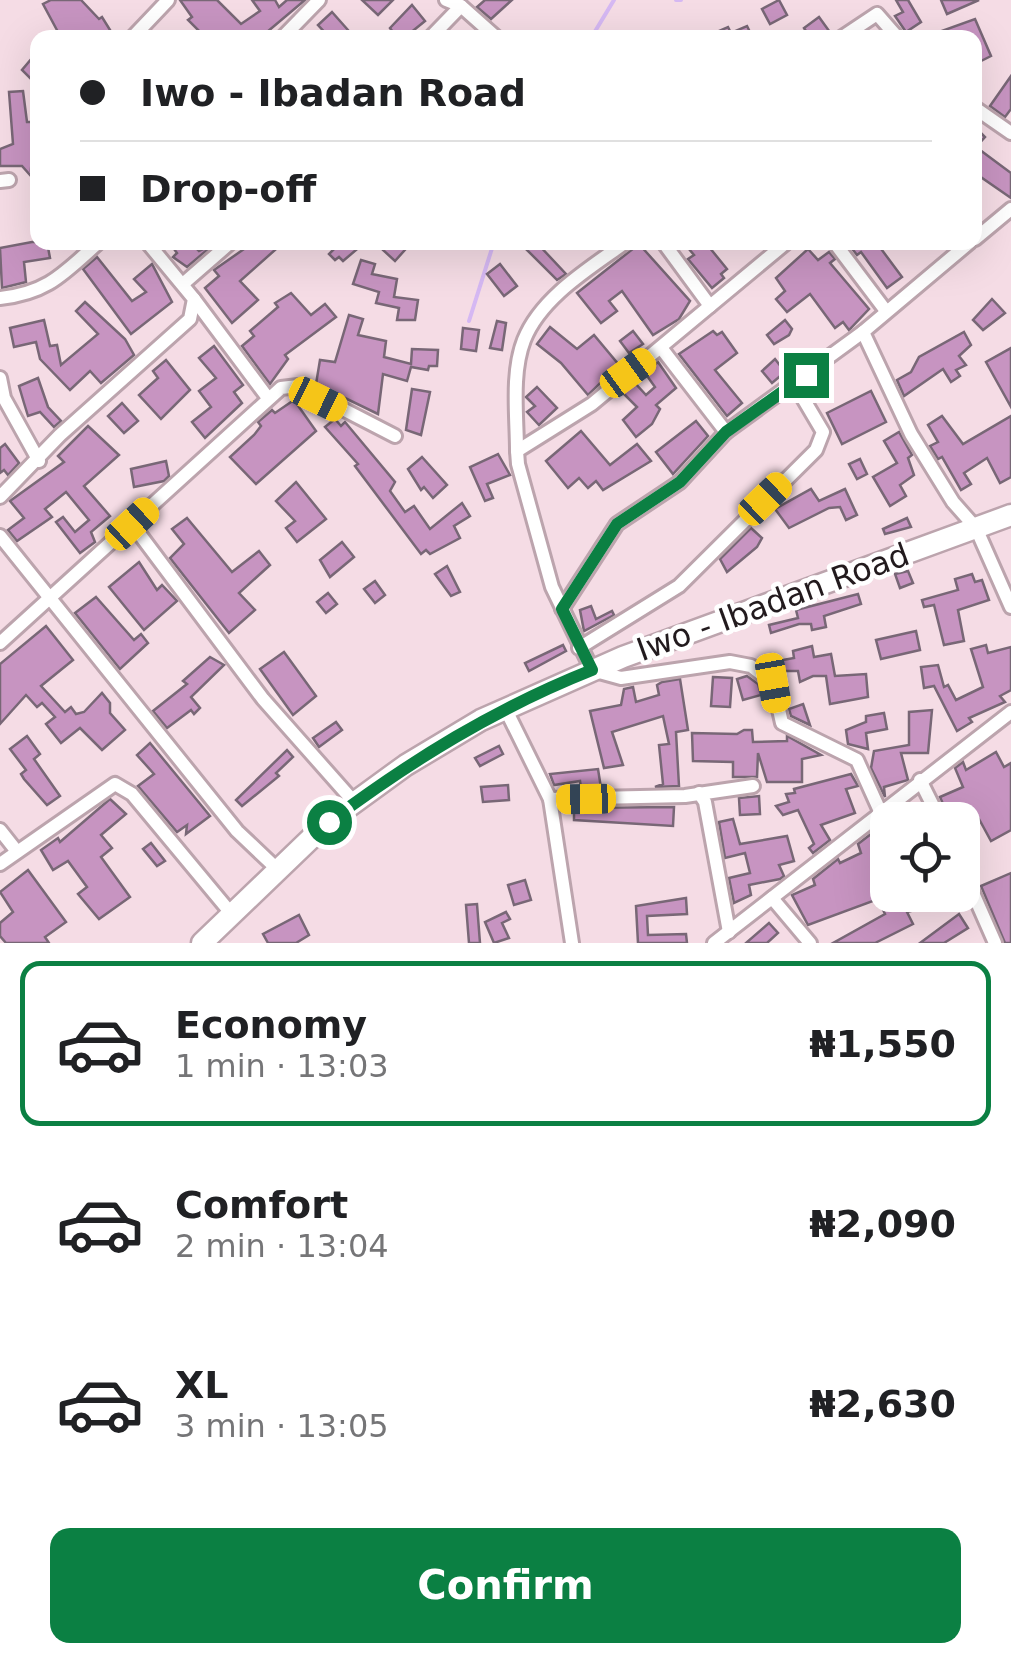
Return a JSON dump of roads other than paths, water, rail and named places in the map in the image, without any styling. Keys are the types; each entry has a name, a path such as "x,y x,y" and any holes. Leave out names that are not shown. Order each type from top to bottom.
{"main road":[{"name":"Iwo - Ibadan Road","path":"202,943 276,868 355,802 441,743 504,708 592,670 1011,515"}],"street":[{"path":"144,30 168,0"},
{"path":"290,30 319,0"},
{"path":"446,0 460,6 488,30"},
{"path":"438,30 460,6"},
{"path":"852,30 877,14 891,30"},
{"path":"982,113 1011,133"},
{"path":"982,234 1011,210"},
{"path":"0,298 42,289 88,250"},
{"path":"155,250 184,283 268,398"},
{"path":"184,283 222,250"},
{"path":"616,250 547,306 524,340 517,386 517,451 552,587 579,648 592,670 621,678 730,662 751,666 773,683 782,723 858,760 876,802"},
{"path":"670,250 710,306"},
{"path":"517,451 577,414 662,349 777,250"},
{"path":"840,250 886,311"},
{"path":"562,609 617,524 680,482 726,432 864,332 962,250"},
{"path":"0,498 60,435 164,346 190,319 194,300"},
{"path":"864,332 911,434 953,502 976,528 1011,607"},
{"path":"662,349 726,432"},
{"path":"0,378 4,398 39,460"},
{"path":"579,648 679,586 816,450 823,432 794,383"},
{"path":"0,643 268,398 290,384 395,436"},
{"path":"132,524 262,699 355,802"},
{"path":"0,536 47,600 237,832 276,868"},
{"path":"504,708 550,800 572,943"},
{"path":"892,802 1011,712"},
{"path":"920,780 931,802"},
{"path":"0,864 107,788 123,786 230,912"},
{"path":"550,800 698,793 753,786"},
{"path":"698,793 706,802 729,932"},
{"path":"714,943 870,819"},
{"path":"0,830 15,850"},
{"path":"772,898 810,943"},
{"path":"980,908 996,943"}],"waterway":[{"path":"596,30 614,0"},
{"path":"676,0 681,0"},
{"path":"469,321 491,250"}]}
